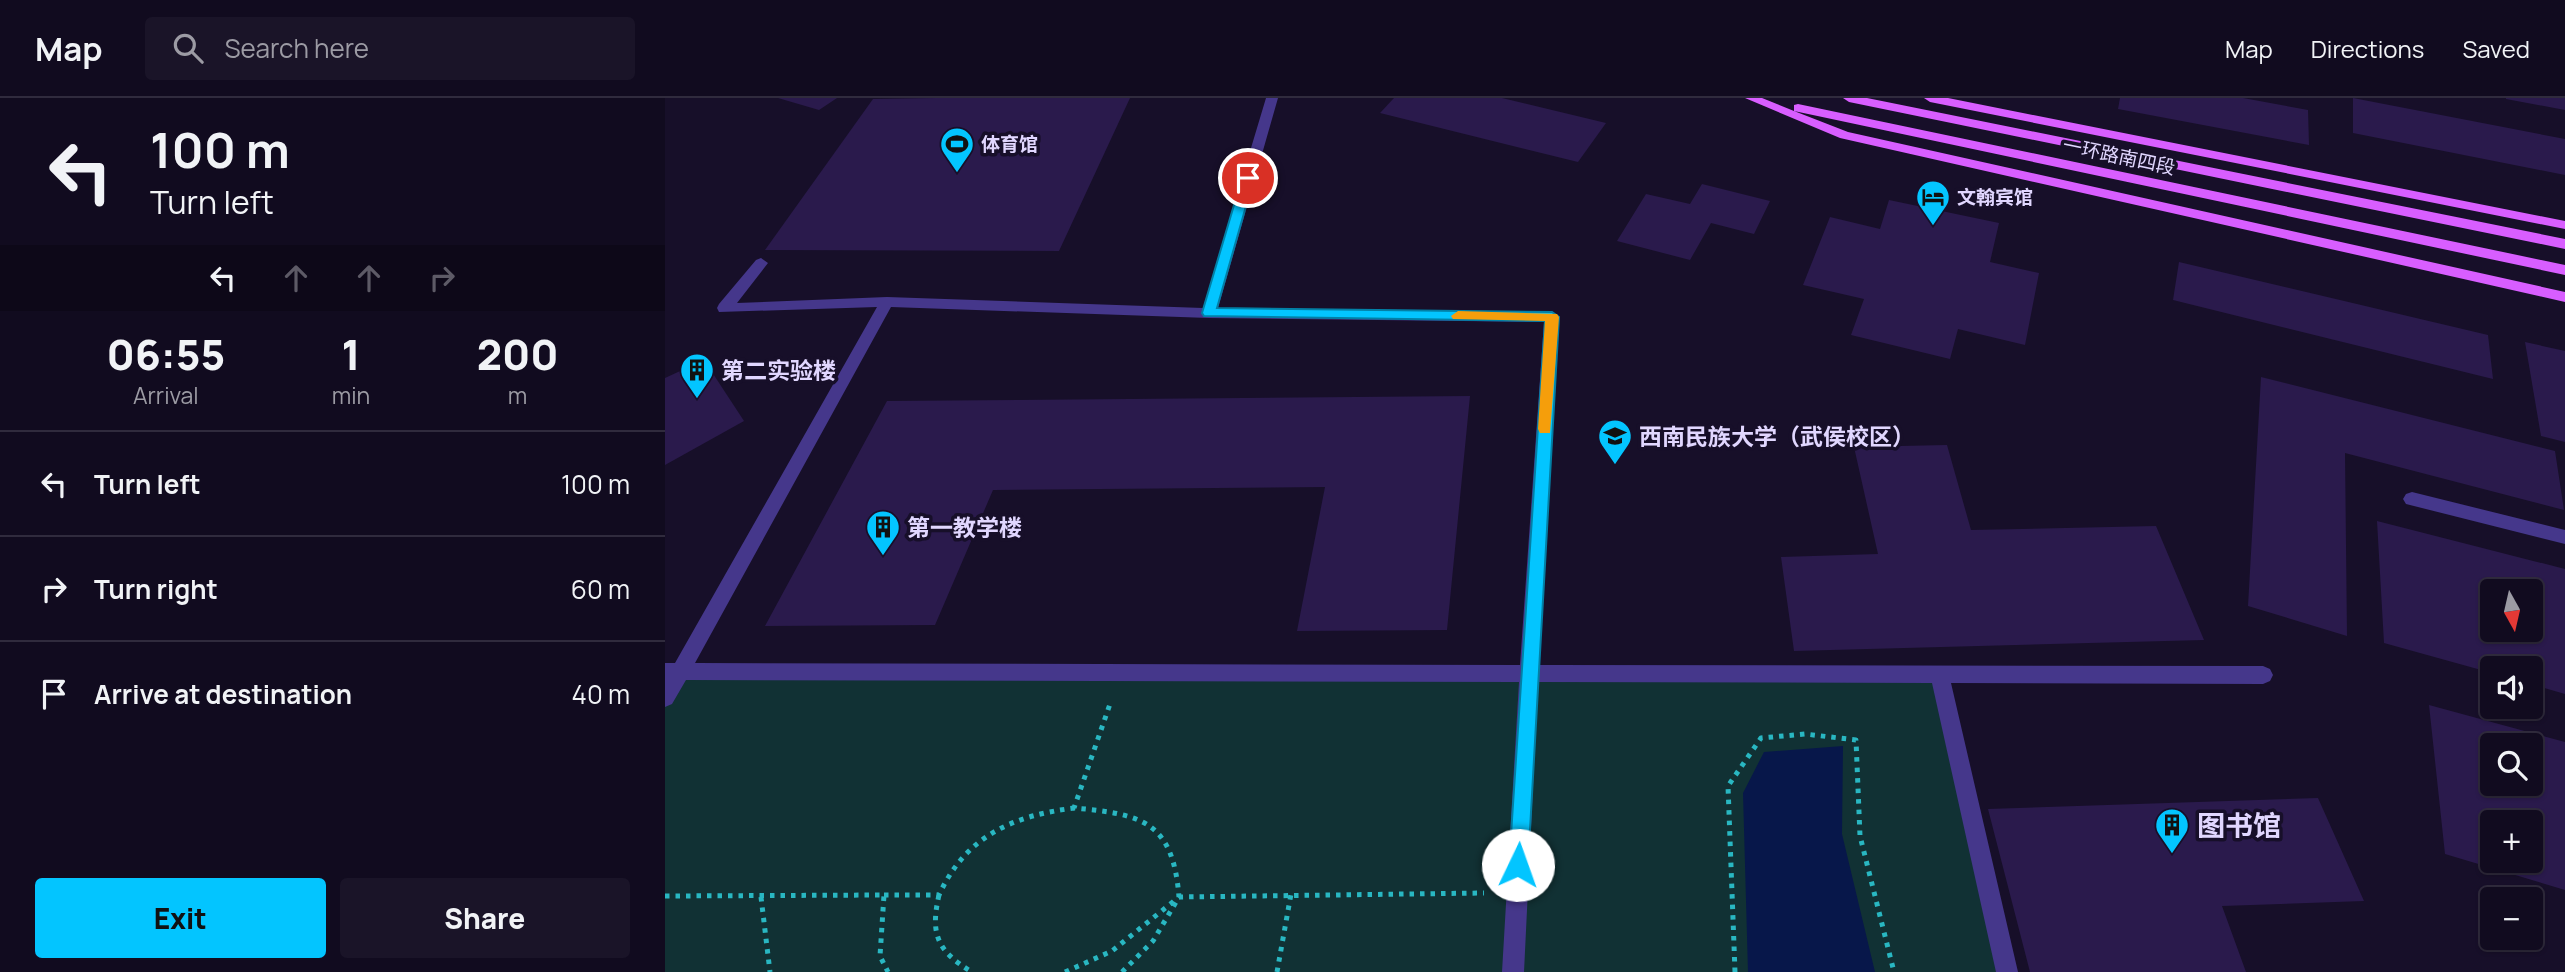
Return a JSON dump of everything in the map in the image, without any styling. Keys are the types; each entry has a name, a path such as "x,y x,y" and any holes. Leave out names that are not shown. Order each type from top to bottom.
{"main road":[{"name":"一环路南四段","path":"1751,98 2565,270"},
{"path":"1751,98 1844,135 2565,297"},
{"name":"一环路南四段","path":"1849,98 2565,244"},
{"path":"1930,98 2565,225"}],"street":[{"path":"1209,313 1272,98"},
{"path":"761,263 723,308 887,302 1209,313 1552,317 1513,972"},
{"path":"665,698 673,671 887,302"},
{"path":"2412,499 2565,537"},
{"path":"673,671 2263,675"},
{"path":"1940,675 2007,972"}],"path":[{"path":"1074,808 1121,673"},
{"path":"1735,972 1728,786 1761,738 1805,734 1856,740 1860,836 1893,972"},
{"path":"972,972 949,960 935,935 933,914 945,876 961,855 982,838 1021,818 1046,810 1074,808 1113,810 1147,822 1166,842 1178,867 1179,897 1153,941 1122,972"},
{"path":"1065,972 1089,965 1126,943 1179,897 1517,892"},
{"path":"1277,972 1291,894"},
{"path":"884,895 880,956 888,972"},
{"path":"665,896 939,895"},
{"path":"761,897 770,972"}],"green space":[{"path":"681,671 1940,675 2011,972 665,972 665,698"}],"shaded area":[{"path":"1843,746 1842,834 1875,972 1748,972 1743,793 1764,752"}],"building":[{"path":"778,98 837,98 819,110"},
{"name":"体育馆","path":"1130,98 1059,251 765,250 873,99"},
{"path":"1394,98 1502,98 1606,123 1578,162 1380,113"},
{"path":"2120,98 2243,98 2308,110 2309,145 2118,109"},
{"path":"2353,98 2565,139 2565,175 2353,133"},
{"path":"2565,98 2565,110 2506,99"},
{"path":"1702,184 1770,201 1754,234 1711,223 1690,260 1617,241 1646,194 1690,204"},
{"path":"1889,200 1999,223 1990,262 2039,273 2025,345 1958,329 1950,359 1851,335 1864,299 1803,285 1830,217 1880,229"},
{"path":"2179,262 2488,335 2493,379 2173,300"},
{"path":"2525,342 2565,351 2565,442 2541,436"},
{"name":"第二实验楼","path":"704,360 744,421 665,465 665,378"},
{"path":"2261,377 2555,451 2564,510 2345,453 2347,636 2248,606"},
{"name":"第一教学楼","path":"1470,396 1447,630 1297,631 1325,487 993,490 935,625 765,626 887,401"},
{"path":"1947,445 1971,530 2156,526 2204,640 1794,651 1781,557 1878,554 1854,447"},
{"path":"2377,521 2565,569 2565,694 2543,688 2543,656 2480,656 2480,670 2384,643"},
{"path":"2429,705 2532,733 2480,733 2480,796 2543,796 2543,736 2565,742 2565,890 2508,873 2543,873 2543,810 2480,810 2480,864 2445,854"},
{"name":"图书馆","path":"2318,798 2364,901 2222,906 2246,972 2030,972 1988,809"}],"slow traffic":[{"path":"1458,316 1552,317 1545,429"}],"place":[{"name":"体育馆","path":"957,174"},
{"name":"文翰宾馆","path":"1933,227"},
{"name":"第二实验楼","path":"697,400"},
{"name":"西南民族大学（武侯校区）","path":"1615,466"},
{"name":"第一教学楼","path":"883,557"},
{"name":"图书馆","path":"2172,855"}],"route":[{"path":"1248,178 1209,313 1552,317 1518,865"}]}
